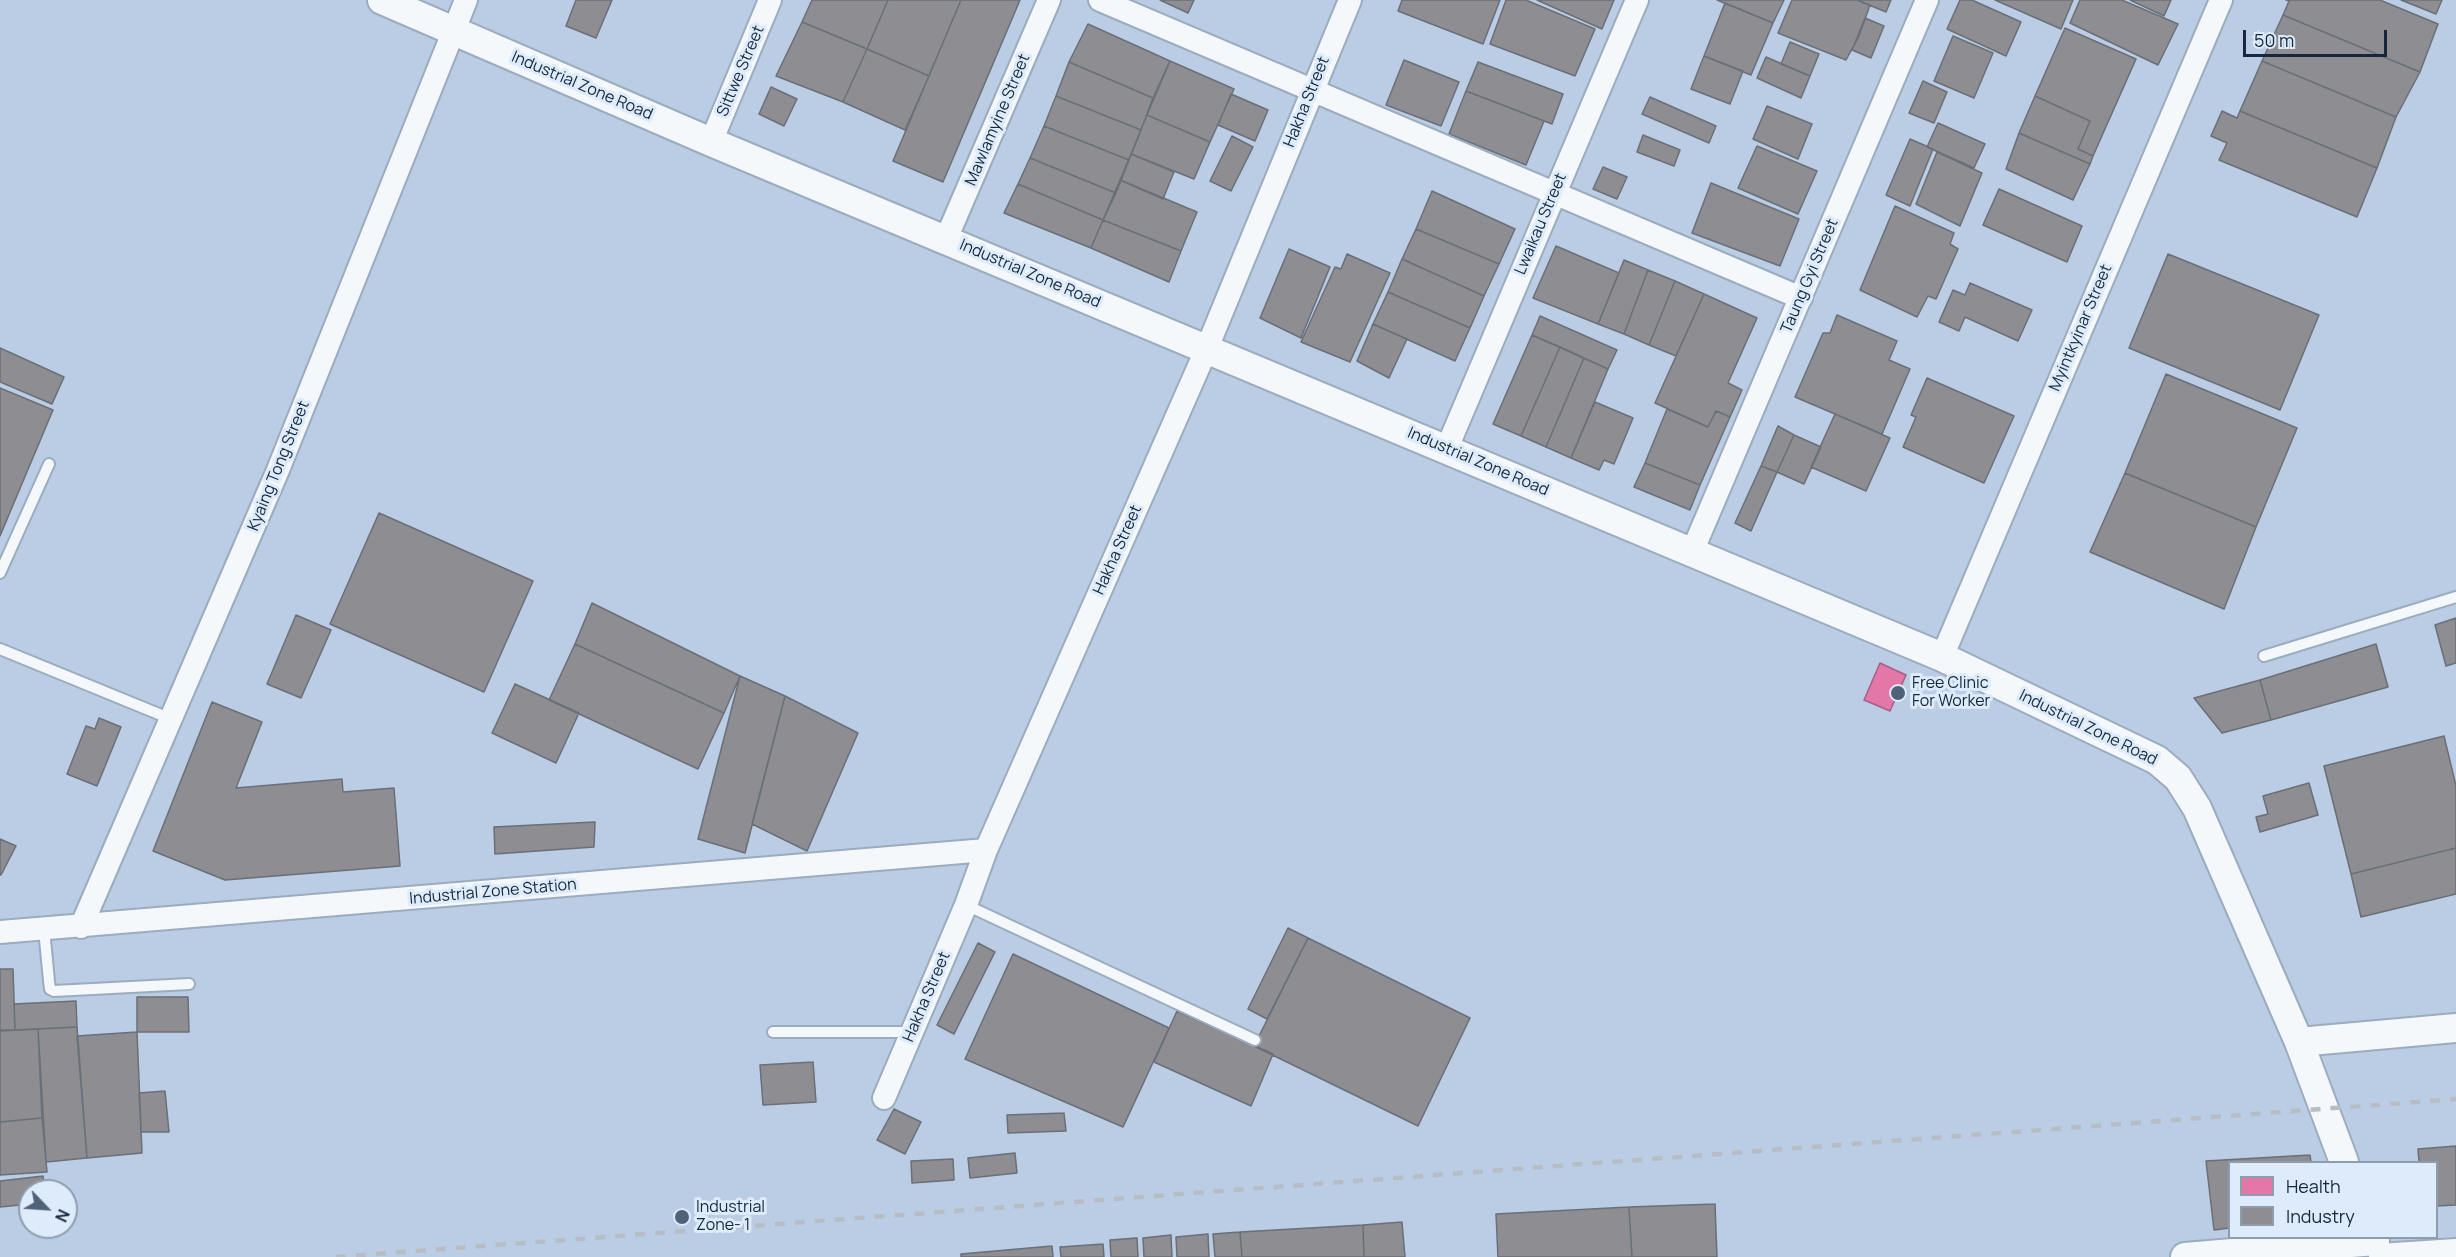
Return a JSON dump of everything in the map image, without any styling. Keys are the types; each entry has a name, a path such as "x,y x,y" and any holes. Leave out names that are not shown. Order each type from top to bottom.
{"street":[{"name":"Industrial Zone Road","path":"382,0 711,142 1942,657 2157,760 2178,778 2197,807 2299,1042 2344,1161"},
{"name":"Kyaing Tong Street","path":"81,927 278,470 466,0"},
{"name":"Sittwe Street","path":"711,142 770,0"},
{"name":"Mawlamyine Street","path":"946,239 1049,0"},
{"path":"1100,0 1801,298"},
{"name":"Hakha Street","path":"884,1098 966,905 986,850 1207,348 1350,0"},
{"name":"Lwaikau Street","path":"1447,448 1637,0"},
{"name":"Taung Gyi Street","path":"1692,552 1927,0"},
{"name":"Myintkyinar Street","path":"1942,657 2221,0"},
{"name":"Industrial Zone Station","path":"0,932 986,850"},
{"path":"2299,1042 2456,1028"},
{"path":"2185,1257 2377,1248 2456,1250"}],"lane":[{"path":"0,573 49,464"},
{"path":"2264,656 2456,597"},
{"path":"0,649 171,719"},
{"path":"966,905 1255,1040"},
{"path":"44,929 50,988 54,991 189,984"},
{"path":"773,1032 912,1032"}],"building: Health":[{"path":"1880,663 1906,675 1890,711 1864,700"}],"building: Industry":[{"path":"576,0 612,0 596,38 566,26"},
{"path":"812,0 888,0 867,49 802,22"},
{"path":"888,0 961,0 929,76 867,49"},
{"path":"961,0 1020,0 943,182 893,161"},
{"path":"1160,0 1194,0 1188,13"},
{"path":"1402,0 1500,0 1483,44 1398,11"},
{"path":"1506,0 1526,0 1595,29 1575,76 1490,44"},
{"path":"1537,0 1614,0 1602,29"},
{"path":"1717,0 1784,0 1773,23"},
{"path":"1792,0 1857,0 1870,5 1859,36 1846,60 1778,33"},
{"path":"1857,0 1891,0 1886,12"},
{"path":"1960,0 1972,0 2021,22 2006,56 1947,29"},
{"path":"1995,0 2073,0 2061,29"},
{"path":"2080,0 2122,0 2178,24 2158,65 2070,23"},
{"path":"2130,0 2171,0 2164,16"},
{"path":"2286,0 2380,0 2438,24 2420,72 2283,15 2289,1"},
{"path":"2401,0 2442,0 2436,14"},
{"path":"1725,3 1773,23 1751,75 1704,56"},
{"path":"2283,15 2420,72 2396,117 2262,61"},
{"path":"1865,18 1884,26 1871,58 1852,50"},
{"path":"802,22 867,49 843,102 776,76"},
{"path":"1088,24 1170,61 1153,98 1069,62"},
{"path":"2065,28 2136,59 2093,156 2078,149 2090,121 2035,96"},
{"path":"1953,36 1993,53 1974,98 1934,81"},
{"path":"1790,42 1819,54 1810,76 1781,64"},
{"path":"867,49 929,76 905,130 843,102"},
{"path":"1704,56 1743,71 1730,104 1691,89"},
{"path":"1766,57 1810,76 1801,98 1757,78"},
{"path":"1404,60 1459,82 1441,126 1386,105"},
{"path":"1170,61 1234,89 1210,142 1147,115"},
{"path":"2262,61 2396,117 2377,168 2240,111"},
{"path":"1069,62 1153,98 1141,130 1056,96"},
{"path":"1478,62 1563,94 1552,124 1466,91"},
{"path":"1923,81 1947,92 1934,123 1909,113"},
{"path":"771,87 797,99 784,126 759,114"},
{"path":"1466,91 1544,121 1526,165 1449,134"},
{"path":"1231,94 1268,110 1255,141 1218,125"},
{"path":"1056,96 1141,130 1129,160 1044,126"},
{"path":"2035,96 2090,121 2078,149 2093,156 2090,164 2019,133"},
{"path":"1650,97 1716,126 1709,143 1642,114"},
{"path":"1767,106 1812,124 1798,159 1753,139"},
{"path":"2222,111 2237,118 2240,111 2377,168 2357,217 2219,160 2227,143 2211,136"},
{"path":"1147,115 1210,142 1194,179 1131,154"},
{"path":"1938,123 1985,144 1974,168 1927,147"},
{"path":"1044,126 1129,160 1116,193 1030,158"},
{"path":"2019,133 2090,164 2073,200 2006,169"},
{"path":"1643,135 1680,150 1674,166 1637,152"},
{"path":"1232,136 1253,147 1231,191 1210,181"},
{"path":"1910,139 1933,149 1910,206 1886,195"},
{"path":"1757,146 1817,171 1798,214 1738,188"},
{"path":"1937,152 1982,173 1960,226 1916,204"},
{"path":"1131,154 1174,172 1163,199 1120,180"},
{"path":"1030,158 1116,193 1103,220 1018,184"},
{"path":"1603,167 1627,177 1617,199 1593,189"},
{"path":"1120,180 1197,212 1181,251 1103,220"},
{"path":"1711,183 1799,219 1780,266 1692,233"},
{"path":"1018,184 1103,220 1091,248 1004,213"},
{"path":"1999,189 2082,226 2067,262 1983,225"},
{"path":"1432,191 1515,229 1499,264 1416,229"},
{"path":"1895,206 1954,233 1950,244 1958,249 1936,299 1928,296 1917,317 1860,290"},
{"path":"1103,220 1181,251 1169,282 1091,248"},
{"path":"1416,229 1499,264 1484,296 1402,259"},
{"path":"1556,246 1619,273 1598,324 1533,298"},
{"path":"1289,249 1330,267 1301,338 1260,318"},
{"path":"1347,254 1390,273 1350,362 1301,342 1335,267 1341,269"},
{"path":"2168,254 2319,315 2280,410 2129,348"},
{"path":"1402,259 1484,296 1470,328 1388,292"},
{"path":"1624,260 1648,270 1624,334 1598,324"},
{"path":"1648,270 1675,281 1649,345 1624,334"},
{"path":"1675,281 1704,294 1676,356 1649,345"},
{"path":"1970,283 2032,310 2018,341 1965,317 1959,331 1939,322 1953,290 1965,295"},
{"path":"1388,292 1470,328 1455,361 1373,324"},
{"path":"1704,294 1757,318 1728,383 1742,390 1730,417 1716,411 1708,427 1655,403"},
{"path":"1837,315 1897,341 1889,360 1910,369 1882,434 1795,397 1823,333 1830,333"},
{"path":"1540,316 1617,350 1608,369 1532,335"},
{"path":"1373,324 1407,339 1389,378 1357,361"},
{"path":"1532,335 1560,347 1521,436 1493,424"},
{"path":"1560,347 1584,358 1546,447 1521,436"},
{"path":"0,348 64,377 52,404 0,382"},
{"path":"1584,358 1608,369 1571,458 1546,447"},
{"path":"2166,374 2297,428 2256,527 2125,473"},
{"path":"1927,378 2014,416 1984,483 1903,447 1916,417 1911,415"},
{"path":"0,388 53,410 0,536"},
{"path":"1595,402 1633,418 1614,464 1604,460 1599,470 1571,458"},
{"path":"1667,409 1708,427 1716,411 1730,417 1700,485 1645,463"},
{"path":"1835,414 1890,438 1866,491 1811,467"},
{"path":"1778,426 1794,435 1777,472 1761,466"},
{"path":"1794,435 1821,447 1804,484 1777,472"},
{"path":"1645,463 1700,485 1690,510 1634,487"},
{"path":"1761,466 1777,472 1751,531 1735,523"},
{"path":"2125,473 2256,527 2224,609 2090,552"},
{"path":"379,513 533,581 484,692 330,624"},
{"path":"592,603 740,676 724,713 575,644"},
{"path":"296,615 331,630 301,698 267,684"},
{"path":"2456,618 2456,663 2446,666 2435,625"},
{"path":"575,644 724,713 698,769 549,700"},
{"path":"2376,644 2388,687 2271,720 2260,680"},
{"path":"740,676 785,696 745,853 698,839"},
{"path":"2260,680 2271,720 2222,733 2194,698"},
{"path":"515,684 579,713 556,763 492,733"},
{"path":"785,696 858,733 807,851 752,824"},
{"path":"212,702 262,722 236,788 342,779 343,792 394,788 400,866 225,880 153,851"},
{"path":"99,718 121,727 97,786 67,774 86,726 95,729"},
{"path":"2444,736 2456,786 2456,848 2351,874 2324,766"},
{"path":"2309,783 2318,815 2260,832 2256,817 2268,814 2263,796"},
{"path":"595,822 594,847 495,854 494,827"},
{"path":"0,839 16,846 1,875 0,875"},
{"path":"2456,848 2456,894 2361,917 2351,874"},
{"path":"1288,928 1308,938 1267,1019 1248,1009"},
{"path":"1308,938 1470,1018 1418,1126 1254,1046"},
{"path":"978,943 995,952 954,1034 937,1025"},
{"path":"1013,954 1169,1028 1123,1127 965,1059"},
{"path":"0,969 13,969 15,1030 0,1030"},
{"path":"137,997 188,997 189,1032 137,1032"},
{"path":"76,1001 77,1027 15,1030 14,1004"},
{"path":"1177,1011 1273,1054 1251,1106 1154,1062"},
{"path":"77,1027 87,1158 46,1162 38,1029"},
{"path":"38,1029 42,1118 0,1122 0,1031"},
{"path":"137,1032 142,1153 87,1158 77,1036"},
{"path":"813,1062 816,1102 763,1105 760,1065"},
{"path":"165,1091 169,1132 141,1132 139,1093"},
{"path":"894,1109 921,1122 905,1154 877,1140"},
{"path":"1064,1113 1066,1131 1008,1133 1007,1115"},
{"path":"42,1118 47,1172 0,1175 0,1122"},
{"path":"2456,1146 2456,1205 2438,1206 2438,1161 2419,1161 2418,1149"},
{"path":"1015,1153 1017,1173 970,1178 968,1158"},
{"path":"2310,1155 2311,1161 2228,1161 2228,1228 2214,1230 2206,1161"},
{"path":"953,1159 954,1180 912,1183 911,1161"},
{"path":"43,1176 43,1179 18,1179 18,1205 0,1207 0,1181"},
{"path":"1715,1204 1717,1257 1632,1257 1629,1207"},
{"path":"1629,1207 1632,1257 1498,1257 1496,1214"},
{"path":"1402,1222 1405,1257 1364,1257 1363,1225"},
{"path":"1363,1225 1364,1257 1242,1257 1240,1232"},
{"path":"1240,1232 1242,1257 1215,1257 1213,1234"},
{"path":"1208,1234 1209,1257 1177,1257 1176,1237"},
{"path":"1171,1235 1172,1257 1144,1257 1143,1238"},
{"path":"1137,1238 1138,1257 1111,1257 1110,1240"},
{"path":"1103,1244 1104,1257 1061,1257 1060,1247"},
{"path":"1052,1246 1053,1257 961,1257 961,1254"}],"railway":[{"path":"336,1257 2456,1099"}],"place":[{"name":"Free Clinic For Worker","path":"1898,693"},
{"name":"Industrial Zone- 1","path":"682,1217"}]}
